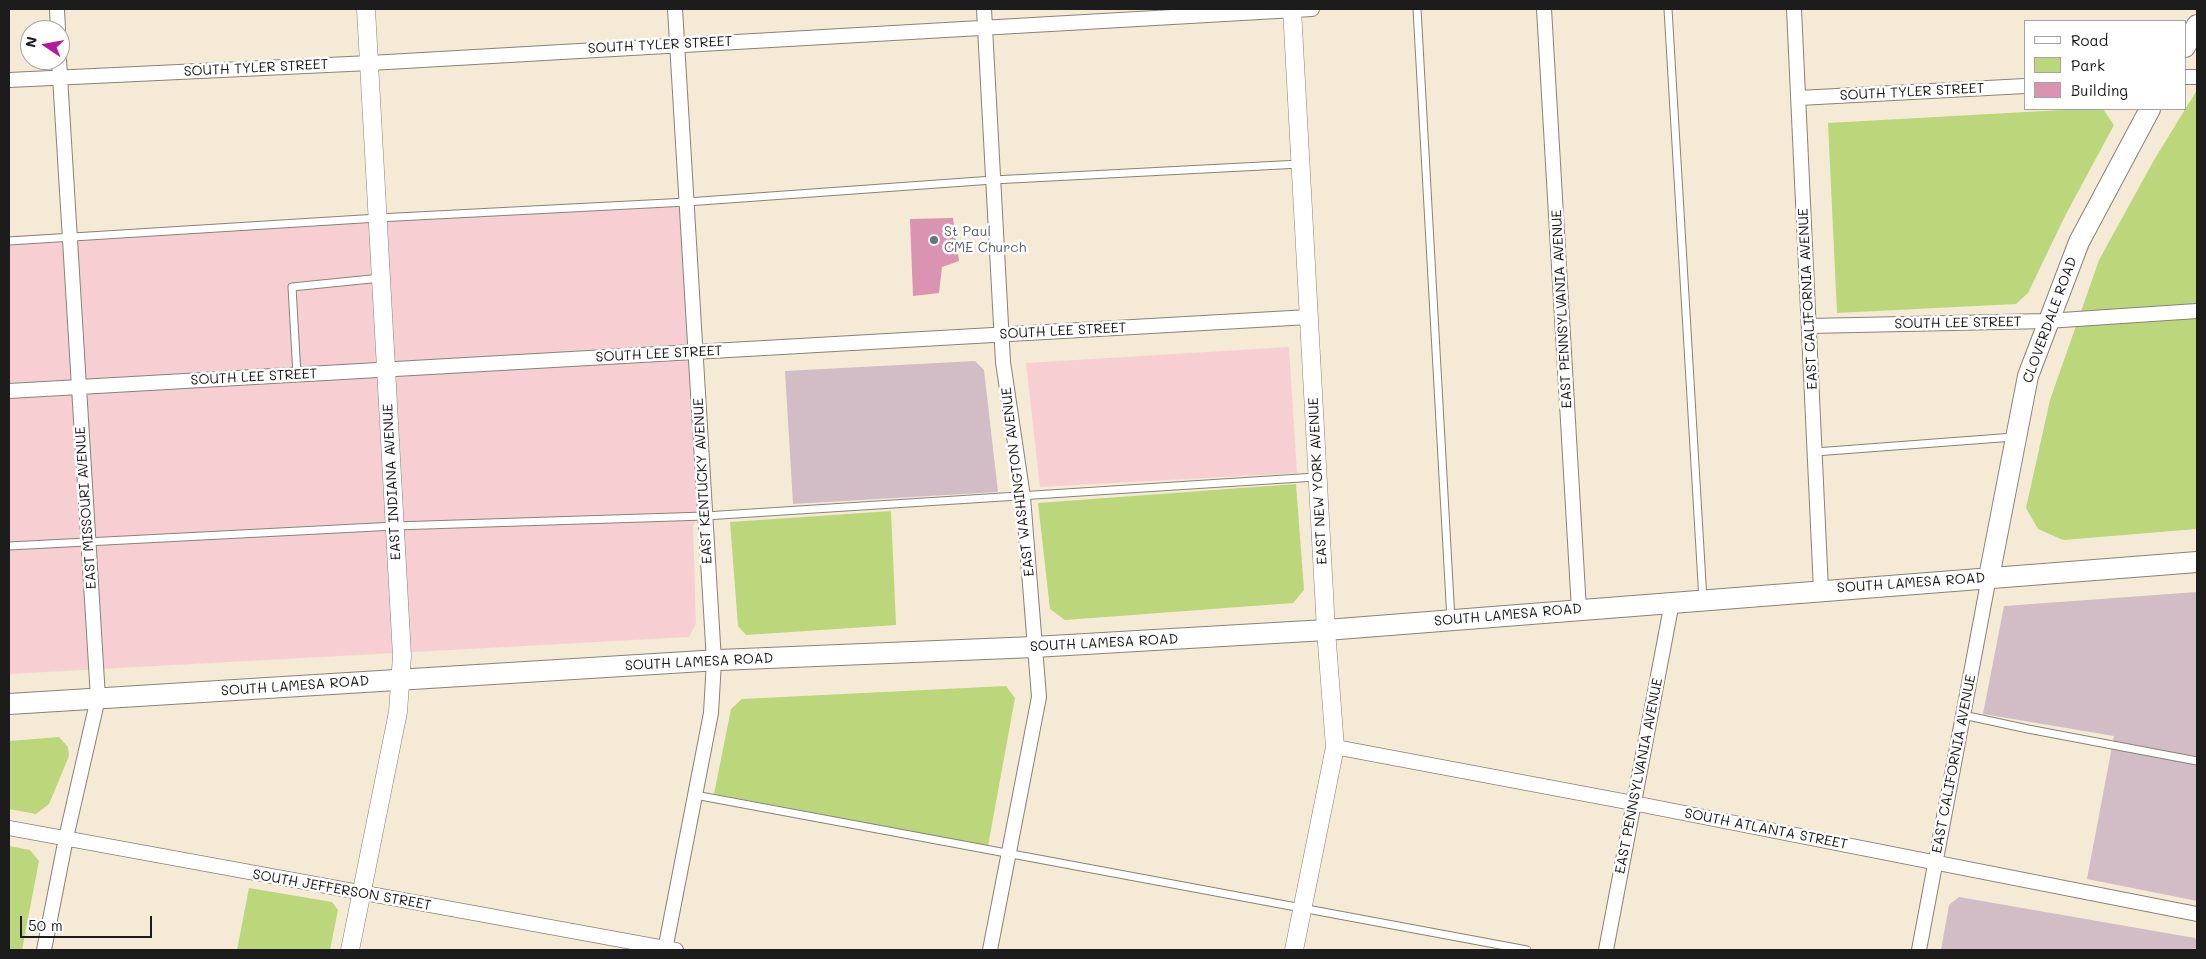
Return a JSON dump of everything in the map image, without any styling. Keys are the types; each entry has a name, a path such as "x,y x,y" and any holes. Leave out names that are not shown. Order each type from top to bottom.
{"main road":[{"path":"2186,45 2197,25"},
{"name":"CLOVERDALE ROAD","path":"1989,577 2028,376 2047,321 2079,242 2149,110"},
{"name":"SOUTH LAMESA ROAD","path":"9,704 714,661 1034,647 1326,630 2197,562"}],"street":[{"name":"EAST INDIANA AVENUE","path":"350,950 398,712 402,656 366,9"},
{"name":"EAST KENTUCKY AVENUE","path":"669,950 711,713 714,661 675,9"},
{"name":"EAST WASHINGTON AVENUE","path":"984,9 1003,362 1023,497 1039,697 990,950"},
{"name":"EAST NEW YORK AVENUE","path":"1292,9 1326,630 1335,747 1294,950"},
{"name":"SOUTH TYLER STREET","path":"9,80 370,63 1312,9"},
{"name":"EAST PENNSYLVANIA AVENUE","path":"1544,9 1579,610"},
{"name":"EAST CALIFORNIA AVENUE","path":"1794,9 1821,590"},
{"name":"EAST MISSOURI AVENUE","path":"44,950 66,838 98,698 60,70"},
{"name":"SOUTH TYLER STREET","path":"1799,98 2024,86"},
{"name":"SOUTH LEE STREET","path":"1809,326 2047,321 2197,311"},
{"name":"SOUTH LEE STREET","path":"9,391 1309,317"},
{"name":"EAST CALIFORNIA AVENUE","path":"1920,950 1989,577"},
{"name":"EAST PENNSYLVANIA AVENUE","path":"1606,950 1672,602"},
{"name":"SOUTH ATLANTA STREET","path":"1335,747 1633,803 2197,914"},
{"name":"SOUTH JEFFERSON STREET","path":"9,828 669,950"}],"lane":[{"path":"1417,9 1451,620"},
{"path":"1668,9 1703,600"},
{"path":"9,241 378,218 687,202 993,180 1300,164"},
{"path":"296,375 292,287 382,278"},
{"path":"1815,452 2015,437"},
{"path":"9,546 395,526 705,516 1318,477"},
{"path":"1963,715 2197,760"},
{"path":"695,795 1008,855 1527,950"}],"shaded area":[{"path":"686,198 703,505 693,526 696,624 689,637 9,674 9,236"},
{"path":"1289,347 1297,473 1040,487 1026,363"},
{"path":"975,361 984,370 998,492 793,504 785,371"},
{"path":"2197,592 2197,901 2087,879 2114,736 1983,714 2004,606"},
{"path":"1959,897 2195,938 2197,950 1941,950 1949,905"}],"green space":[{"path":"2197,90 2197,529 2063,540 2038,529 2026,508 2050,400 2099,260 2154,160"},
{"path":"2062,110 2104,110 2114,125 2065,216 2028,293 2016,304 1837,313 1828,123"},
{"path":"1296,484 1304,590 1293,603 1065,620 1050,609 1038,503"},
{"path":"891,511 896,625 746,635 738,626 730,522"},
{"path":"1006,686 1015,698 988,846 714,794 731,709 742,699"},
{"path":"59,737 68,747 69,756 49,804 36,814 9,809 9,741"},
{"path":"9,846 30,850 39,861 22,950 9,950"},
{"path":"249,888 332,902 338,910 330,950 237,950"}],"building":[{"name":"St Paul CME Church","path":"953,218 959,261 942,267 939,293 913,296 910,219"}],"place":[{"name":"St Paul CME Church","path":"934,240"}]}
